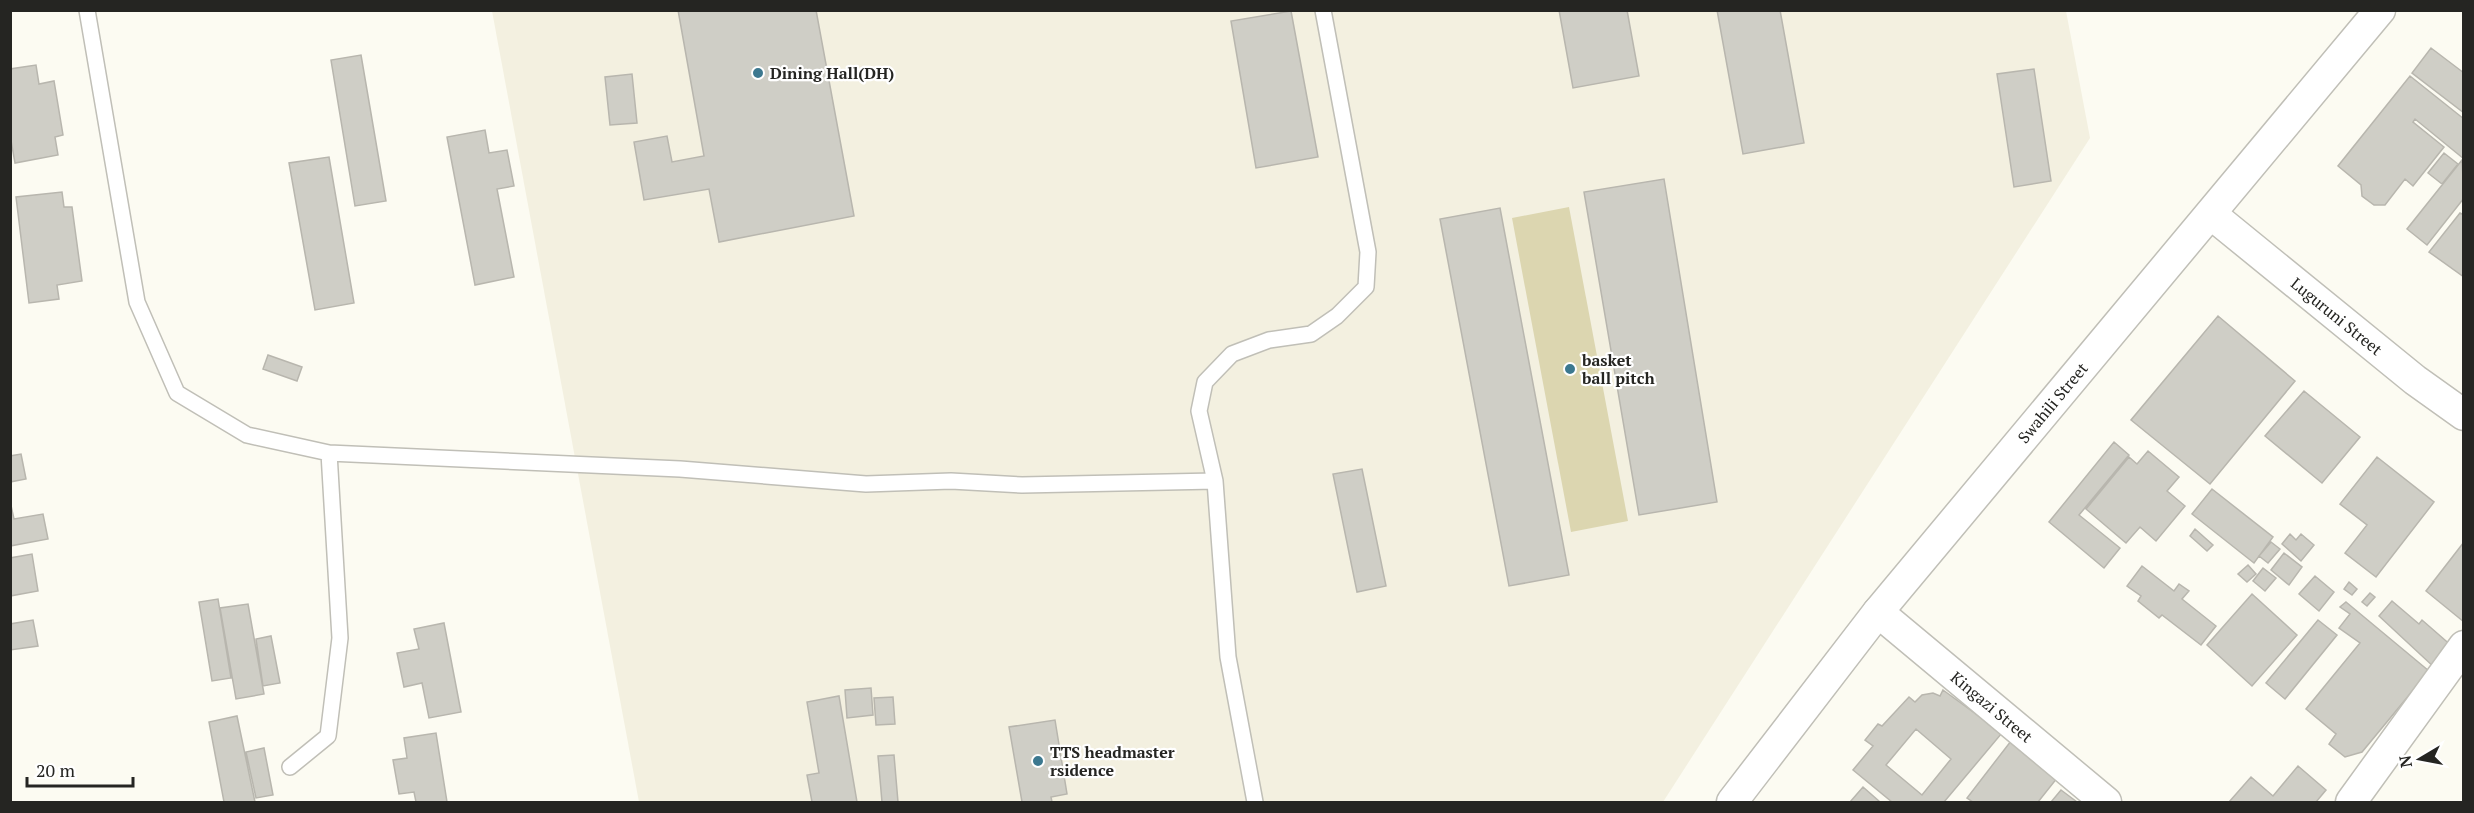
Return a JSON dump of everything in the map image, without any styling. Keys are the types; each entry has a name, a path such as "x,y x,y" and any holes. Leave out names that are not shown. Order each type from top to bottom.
{"street":[{"name":"Swahili Street","path":"1732,802 1878,612 2380,10"},
{"name":"Luguruni Street","path":"2211,214 2415,380 2463,415"},
{"name":"Kingazi Street","path":"1878,612 2106,802"},
{"path":"2351,802 2463,645"}],"lane":[{"path":"87,10 136,302 177,393 247,435 329,453 681,469 866,484 951,481 1022,485 1215,481"},
{"path":"1255,802 1228,657 1215,481 1199,411 1205,382 1232,354 1269,340 1311,334 1337,316 1366,286 1368,252 1323,10"},
{"path":"290,766 328,736 340,638 329,453"}],"shaded area":[{"path":"492,11 2066,11 2090,138 1663,802 639,802"},
{"name":"basket ball pitch","path":"1569,207 1628,521 1571,532 1512,218"}],"building":[{"name":"Dining Hall(DH)","path":"678,10 816,10 854,216 719,242 709,189 644,200 634,142 667,136 672,162 704,156"},
{"path":"1559,10 1627,10 1639,76 1573,88"},
{"path":"1717,10 1780,10 1804,143 1743,154"},
{"path":"1291,11 1318,157 1256,168 1231,21"},
{"path":"2431,48 2464,73 2464,113 2412,73"},
{"path":"361,55 386,201 355,206 331,60"},
{"path":"36,65 39,84 54,81 63,135 55,137 58,155 15,163 10,135 10,69"},
{"path":"2034,69 2051,181 2014,187 1997,74"},
{"path":"632,74 637,123 610,125 605,77"},
{"path":"2410,76 2464,119 2464,159 2415,119 2413,122 2444,147 2413,186 2405,179 2385,205 2374,205 2362,196 2361,185 2338,166"},
{"path":"485,130 489,153 507,150 514,186 497,189 514,277 475,285 447,137"},
{"path":"2444,153 2458,164 2442,184 2428,173"},
{"path":"329,157 354,303 315,310 289,163"},
{"path":"2462,160 2464,198 2427,245 2407,229"},
{"path":"1664,179 1717,502 1639,515 1584,192"},
{"path":"62,192 64,207 72,207 82,281 57,285 59,299 29,303 16,197"},
{"path":"1500,208 1569,575 1509,586 1440,219"},
{"path":"2460,213 2464,215 2464,277 2429,252"},
{"path":"2218,316 2295,381 2210,484 2131,420"},
{"path":"268,355 302,367 297,381 263,369"},
{"path":"2304,391 2360,437 2322,483 2265,436"},
{"path":"2114,442 2129,455 2079,515 2120,548 2104,568 2049,522"},
{"path":"2148,451 2179,477 2167,491 2185,506 2156,541 2140,527 2126,543 2086,509 2129,457 2137,464"},
{"path":"21,454 26,479 10,482 10,456"},
{"path":"2377,457 2434,502 2376,577 2345,553 2367,525 2340,504"},
{"path":"1362,469 1386,586 1357,592 1333,474"},
{"path":"2212,489 2273,537 2254,563 2192,514"},
{"path":"10,501 14,519 43,514 48,539 10,546"},
{"path":"2195,529 2213,545 2207,551 2190,536"},
{"path":"2290,534 2296,540 2301,534 2314,545 2301,561 2282,544"},
{"path":"2271,542 2280,549 2268,563 2259,556"},
{"path":"2464,542 2464,622 2426,591"},
{"path":"2284,553 2302,567 2289,585 2271,570"},
{"path":"32,554 38,591 10,596 10,558"},
{"path":"2248,565 2256,574 2247,582 2238,574"},
{"path":"2142,566 2174,591 2179,584 2189,591 2182,599 2216,626 2201,645 2162,615 2159,618 2138,601 2141,596 2127,586"},
{"path":"2263,568 2276,578 2265,591 2253,581"},
{"path":"2315,576 2334,592 2319,611 2299,594"},
{"path":"2349,582 2357,589 2352,595 2344,589"},
{"path":"2370,593 2375,597 2367,606 2362,602"},
{"path":"2252,594 2297,635 2252,686 2207,645"},
{"path":"218,599 231,678 212,681 199,602"},
{"path":"2392,601 2419,624 2422,620 2453,647 2436,669 2379,616"},
{"path":"2346,602 2429,671 2362,752 2345,757 2329,744 2336,734 2306,709 2360,643 2339,628 2350,614 2340,607"},
{"path":"248,604 264,694 236,699 220,608"},
{"path":"33,620 38,646 10,650 10,624"},
{"path":"2318,620 2337,635 2285,699 2266,683"},
{"path":"444,623 461,712 429,718 422,683 404,687 397,653 419,649 414,629"},
{"path":"271,636 280,683 263,686 256,639"},
{"path":"871,688 873,715 847,718 845,690"},
{"path":"1943,690 2002,733 1944,802 1892,802 1853,770 1873,746 1865,740 1878,724 1882,726 1909,697 1915,702 1922,695 1933,693 1940,696","holes":["1916,729 1951,759 1922,795 1886,765"]},
{"path":"839,696 857,802 812,802 807,775 819,773 807,702"},
{"path":"893,697 895,724 876,725 874,698"},
{"path":"237,716 255,802 224,802 209,722"},
{"name":"TTS headmaster rsidence","path":"1055,720 1067,794 1051,797 1052,802 1022,802 1009,727"},
{"path":"436,733 447,802 416,802 414,792 399,794 393,760 407,758 404,738"},
{"path":"2011,741 2058,777 2038,802 1973,802 1967,798"},
{"path":"264,748 273,795 256,798 246,752"},
{"path":"894,755 898,802 882,802 878,756"},
{"path":"2298,766 2326,790 2316,802 2229,802 2251,777 2273,796"},
{"path":"1863,787 1880,802 1850,802"},
{"path":"2061,790 2077,802 2051,802"}],"place":[{"name":"Dining Hall(DH)","path":"758,73"},
{"name":"basket ball pitch","path":"1570,369"},
{"name":"TTS headmaster rsidence","path":"1038,761"}]}
